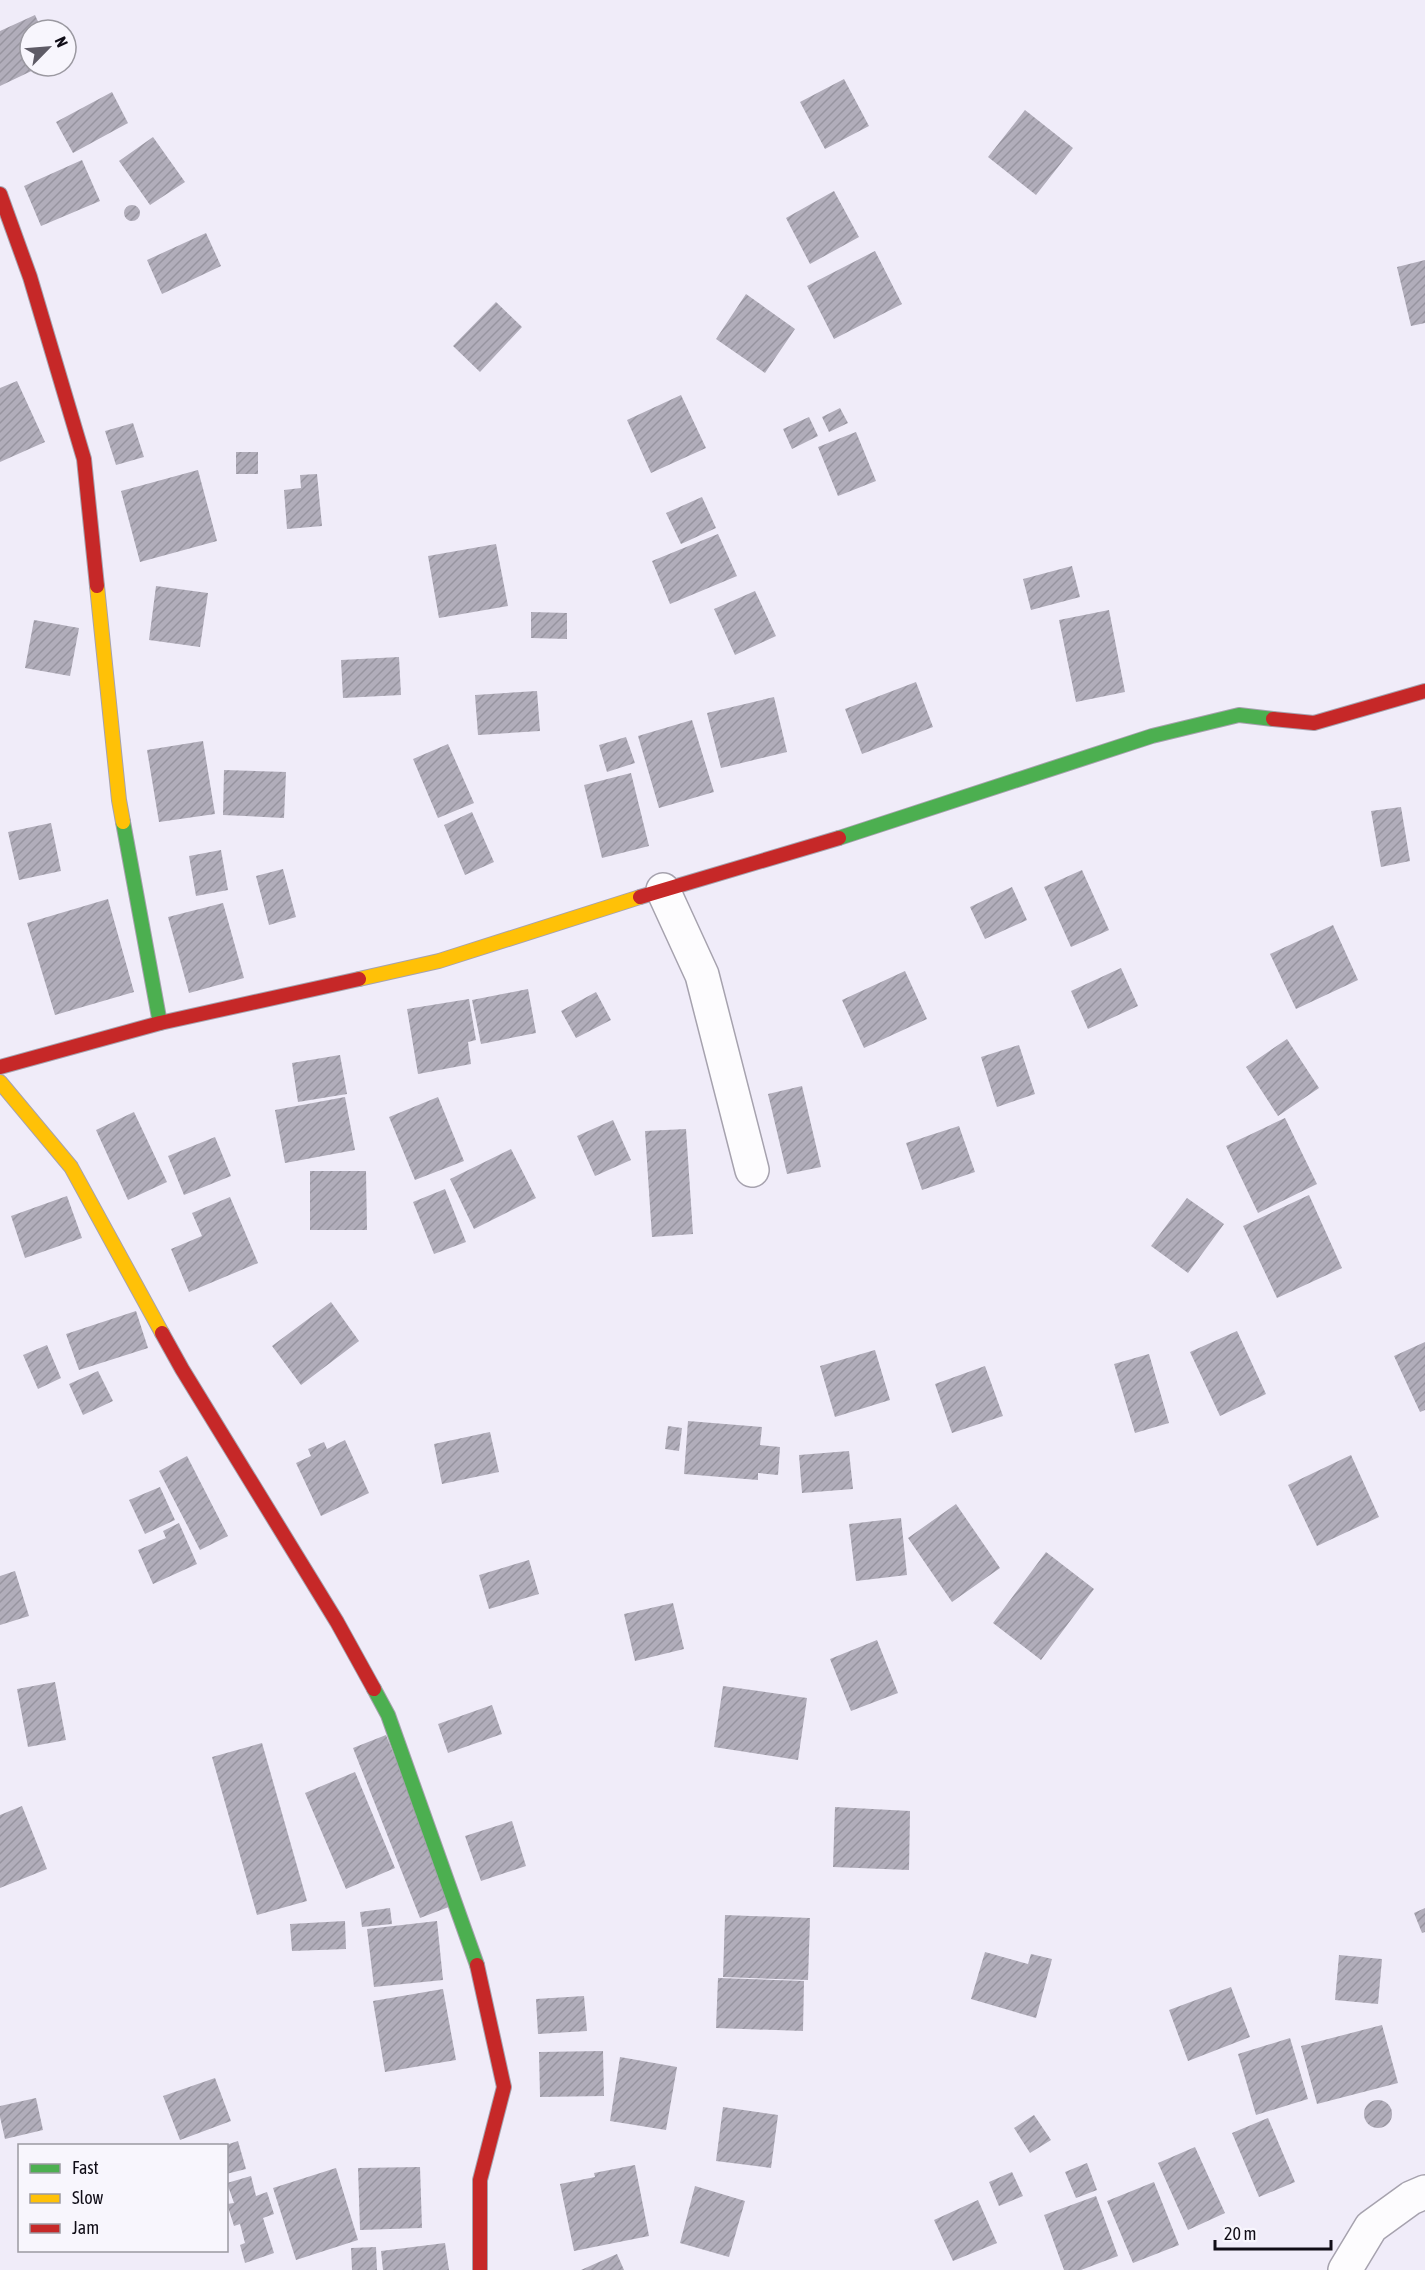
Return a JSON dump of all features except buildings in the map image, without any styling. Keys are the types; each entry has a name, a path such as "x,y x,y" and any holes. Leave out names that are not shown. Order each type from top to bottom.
{"street":[{"path":"0,194 30,277 84,459 119,800 160,1023"},
{"path":"0,1067 160,1023 439,961 663,890 882,825 1152,736 1239,715 1314,723 1425,691"},
{"path":"663,890 702,975 752,1170"},
{"path":"0,1082 71,1167 182,1369 337,1622 388,1714 474,1952 504,2087 480,2180 480,2270"},
{"path":"1345,2270 1371,2227 1412,2198 1425,2192"}],"traffic: fast":[{"path":"839,838 1152,736 1239,715 1273,719"},
{"path":"123,822 160,1023"},
{"path":"374,1689 388,1715 477,1965"}],"traffic: slow":[{"path":"97,586 123,822"},
{"path":"359,979 439,961 640,897"},
{"path":"0,1082 71,1167 162,1333"}],"traffic: jam":[{"path":"0,194 30,277 84,459 97,586"},
{"path":"1273,719 1314,723 1425,691"},
{"path":"640,897 839,838"},
{"path":"0,1067 160,1023 359,979"},
{"path":"162,1333 337,1622 374,1689"},
{"path":"477,1965 504,2087 480,2180 480,2270"}]}
